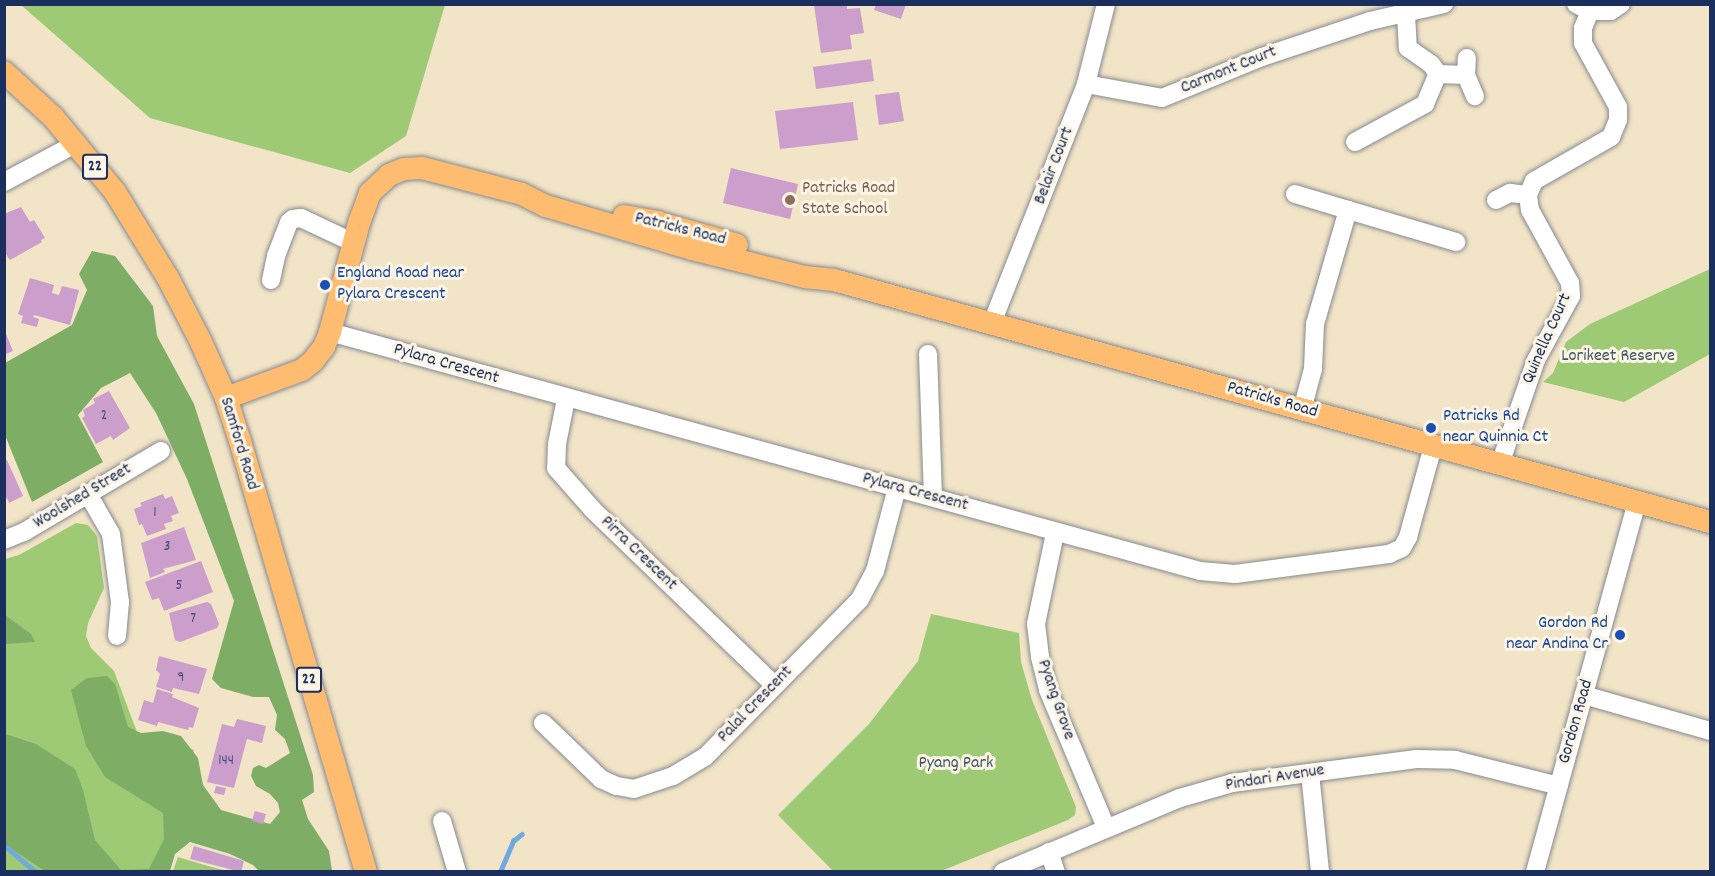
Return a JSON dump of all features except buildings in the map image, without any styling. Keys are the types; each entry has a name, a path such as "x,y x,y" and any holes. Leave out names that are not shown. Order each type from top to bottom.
{"main road":[{"name":"Samford Road","path":"4,72 77,143 142,233 190,320 226,398 366,872"},
{"name":"Patricks Road","path":"354,243 370,192 389,175 404,169 422,168 522,194 546,206 692,249 805,277 834,280 1637,502 1708,519"},
{"path":"226,398 302,370 313,361 324,347 330,332 354,243"}],"street":[{"name":"Belair Court","path":"992,323 1086,84 1106,4"},
{"name":"Carmont Court","path":"1086,84 1162,98 1262,57 1370,21 1444,4"},
{"path":"1496,200 1510,193 1528,195 1534,181 1611,137 1618,120 1618,107 1583,43 1583,8 1611,11 1621,4"},
{"path":"1355,142 1425,104 1434,89 1438,74 1431,64 1408,48 1406,14"},
{"path":"1438,74 1466,67 1475,96"},
{"path":"4,182 77,143"},
{"path":"1295,194 1456,242"},
{"name":"Quinella Court","path":"1500,464 1536,360 1571,296 1570,283 1530,210 1528,195"},
{"path":"1302,410 1313,369 1315,324 1348,210"},
{"path":"271,280 282,239 289,222 294,219 301,218 354,243"},
{"name":"Pylara Crescent","path":"330,332 566,399 1200,571 1235,574 1389,554 1402,548 1408,537 1433,446"},
{"path":"928,354 933,497"},
{"name":"Pirra Crescent","path":"566,399 557,444 556,468 593,510 774,685"},
{"name":"Woolshed Street","path":"4,540 24,532 161,451"},
{"name":"Palal Crescent","path":"543,723 601,779 616,786 634,789 673,776 705,757 860,599 875,571 897,488"},
{"path":"88,494 111,534 120,602 117,636"},
{"name":"Gordon Road","path":"1534,872 1637,502"},
{"name":"Pyang Grove","path":"1055,532 1036,624 1040,657 1048,690 1106,827"},
{"path":"1584,695 1710,731"},
{"name":"Pindari Avenue","path":"1003,872 1180,798 1232,783 1416,759 1455,760 1559,786"},
{"path":"1310,773 1320,872"},
{"path":"442,821 457,872"},
{"path":"1049,852 1056,872"}],"green space":[{"path":"21,5 445,5 406,136 350,173 150,118"},
{"path":"92,251 115,256 153,306 157,336 194,404 313,775 314,792 302,800 308,819 329,851 332,871 259,871 253,865 230,854 190,842 175,854 170,871 45,871 5,845 5,734 36,744 75,769 83,790 95,840 121,870 149,869 164,839 163,813 105,777 86,746 71,690 87,678 107,676 115,684 128,727 141,733 163,731 181,736 198,758 203,785 221,810 270,824 280,812 278,803 270,794 256,786 251,776 253,768 259,765 266,768 290,753 285,739 275,730 277,715 269,697 253,697 221,688 212,679 234,601 187,479 156,413 130,373 101,388 78,415 103,462 32,502 5,435 5,363 72,325 87,290 79,274"},
{"name":"Lorikeet Reserve","path":"1710,269 1710,354 1624,402 1543,382 1553,373 1566,342 1590,324"},
{"path":"76,523 88,525 97,536 104,588 88,623 86,636 91,648 114,671 137,732 194,750 166,871 81,871 5,790 5,559 19,555"},
{"name":"Pyang Park","path":"931,614 1019,633 1021,662 1032,700 1076,807 1075,815 1068,820 941,871 833,871 778,815 869,724 918,661"},
{"path":"5,615 31,634 35,642 5,644"},
{"path":"4,845 44,869 45,871 5,871"},
{"path":"178,857 208,866 227,871 173,871"}],"waterway":[{"path":"500,872 513,841 522,834"},
{"path":"4,845 36,872"}],"place":[{"name":"Patricks Road State School","path":"790,200"},
{"name":"England Road near Pylara Crescent","path":"325,285"},
{"name":"Patricks Rd near Quinnia Ct","path":"1431,428"},
{"name":"Gordon Rd near Andina Cr","path":"1620,635"}]}
